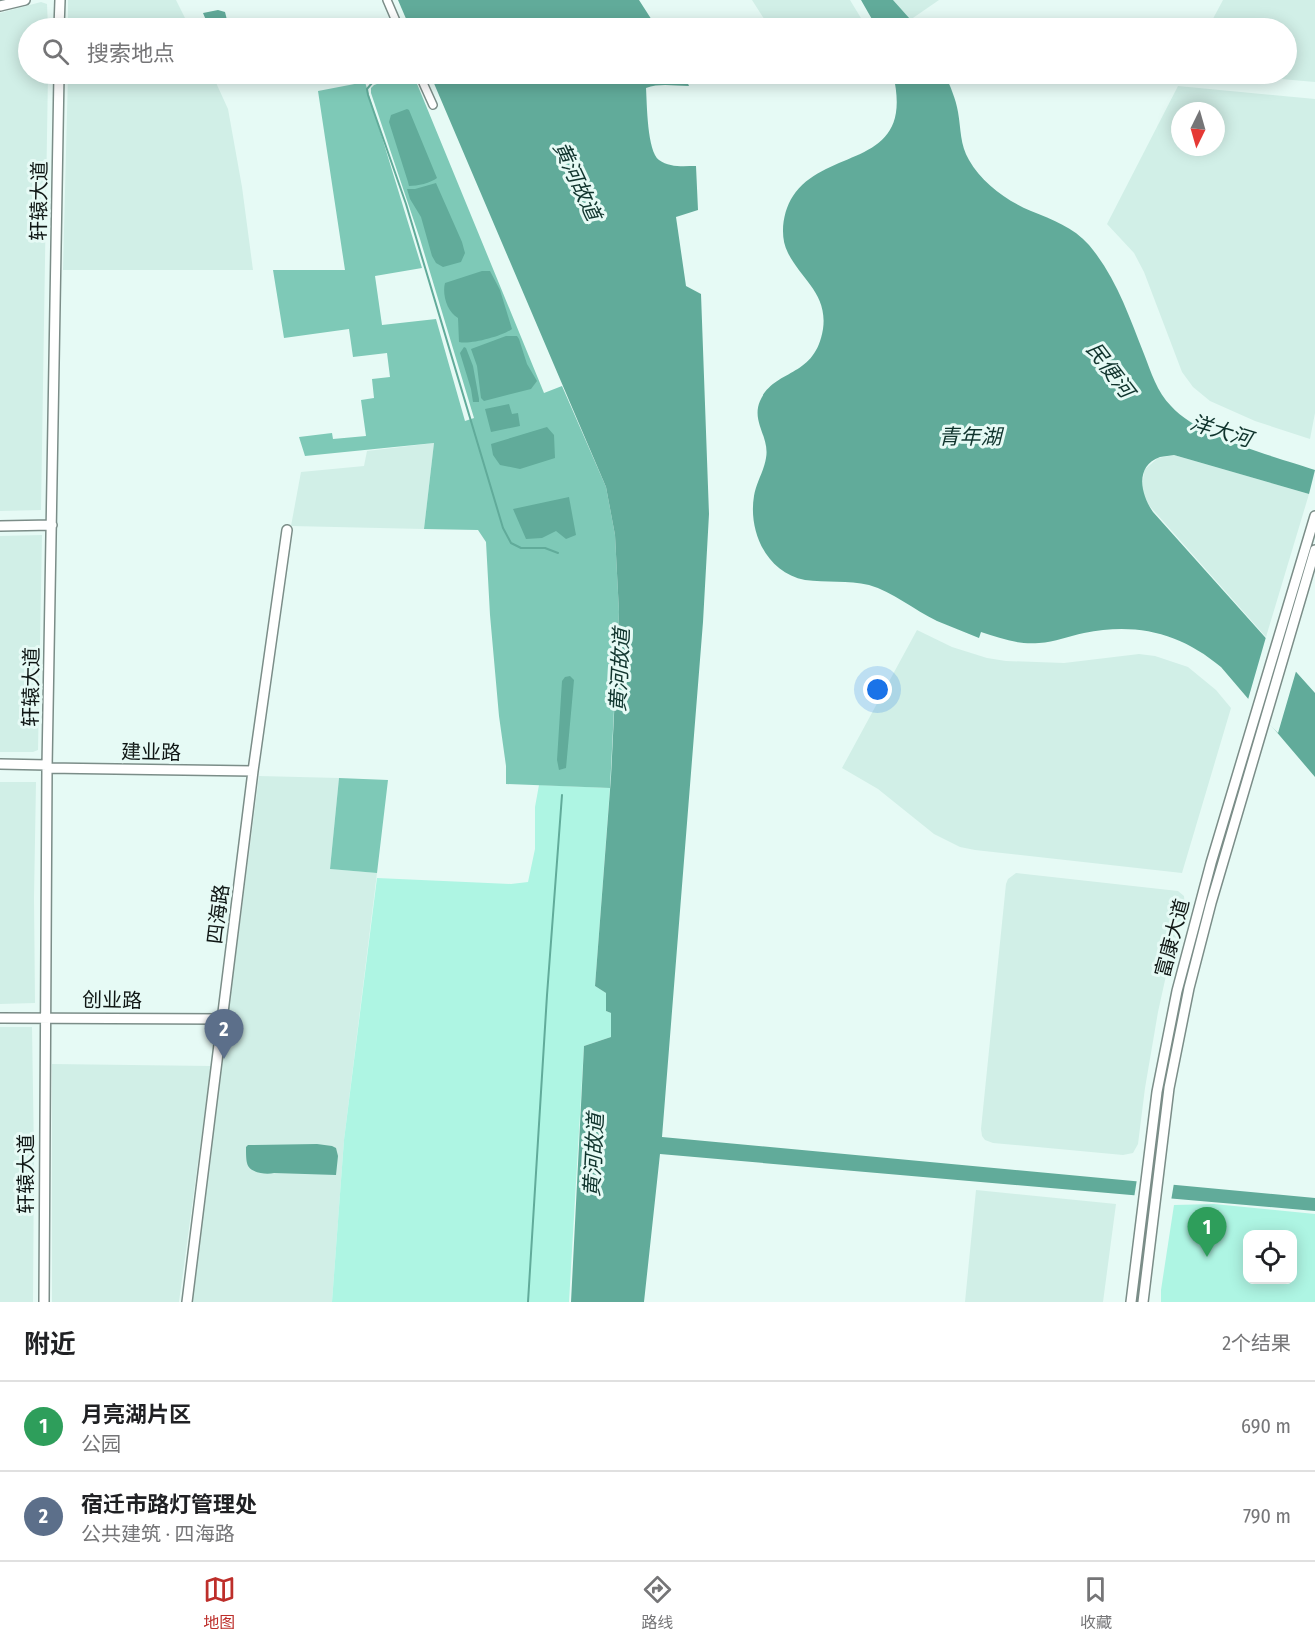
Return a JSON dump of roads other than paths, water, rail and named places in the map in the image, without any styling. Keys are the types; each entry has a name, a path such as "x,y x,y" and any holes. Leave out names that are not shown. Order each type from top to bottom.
{"street":[{"path":"0,6 25,0"},
{"path":"59,18 60,0"},
{"path":"387,0 395,18"},
{"name":"轩辕大道","path":"44,1302 47,766 59,84"},
{"path":"424,84 433,105"},
{"path":"1312,548 1292,589 1302,593 1312,548 1315,516"},
{"path":"0,526 52,525"},
{"name":"四海路","path":"187,1302 253,771 287,530"},
{"name":"富康大道","path":"1152,1183 1157,1092 1177,991 1206,880 1292,589"},
{"name":"富康大道","path":"1152,1183 1168,1088 1189,988 1211,903 1302,593"},
{"name":"建业路","path":"0,764 253,771"},
{"name":"创业路","path":"0,1018 223,1019"},
{"path":"1131,1302 1152,1183"},
{"path":"1143,1302 1147,1220"}],"water":[{"path":"398,0 639,0 651,18 406,18"},
{"path":"861,0 893,0 909,18 871,18"},
{"path":"218,10 225,12 226,18 205,18 203,13"},
{"name":"黄河故道","path":"434,84 688,84 689,86 662,85 646,88 648,127 655,155 659,160 668,164 696,166 698,210 676,217 686,286 701,294 709,514 703,622 662,1137 1315,1198 1315,1211 660,1154 644,1302 571,1302 584,1046 611,1037 611,1013 606,1011 606,993 595,986 611,777 619,612 615,535 606,487"},
{"name":"青年湖","path":"894,84 949,84 957,107 964,149 974,168 1004,197 1055,221 1089,245 1107,270 1127,311 1155,382 1171,406 1200,428 1218,437 1315,470 1309,494 1174,455 1152,461 1146,467 1142,482 1145,497 1153,512 1315,693 1315,777 1221,667 1206,655 1174,638 1140,630 1122,629 1084,633 1039,643 1016,642 981,632 979,638 937,621 887,592 869,585 805,580 792,576 780,569 763,549 757,537 753,510 755,491 767,450 758,416 760,401 766,390 812,357 819,345 823,329 818,296 793,262 785,246 783,231 785,216 793,196 808,180 864,152 880,141 892,126 897,105"},
{"path":"407,109 437,178 428,183 412,186 409,186 389,122 391,115"},
{"path":"436,183 465,253 461,262 443,267 436,263 432,256 421,217 407,189"},
{"path":"482,271 490,271 500,290 512,329 486,339 459,342 458,318 451,312 446,302 445,283"},
{"path":"506,336 517,336 527,364 537,381 531,389 484,401 481,398 477,366 471,349"},
{"path":"464,347 473,366 479,402 473,402 460,353"},
{"path":"509,404 512,414 518,413 520,426 491,432 485,409"},
{"path":"547,427 554,435 555,458 520,469 500,465 493,455 491,444"},
{"path":"569,497 576,535 566,539 556,531 542,538 526,539 513,509"},
{"path":"570,676 574,680 566,768 559,770 557,760 562,681 565,677"},
{"path":"317,1144 336,1148 338,1156 336,1175 267,1174 254,1171 247,1163 246,1147 248,1145"}],"waterway":[{"path":"371,84 367,89 368,95 406,204 503,528 511,543 521,548 545,548 558,553"},
{"path":"528,1302 562,795"}],"place":[{"name":"宿迁市路灯管理处","path":"224,1059"},
{"name":"月亮湖片区","path":"1207,1257"}],"water label":[{"name":"民便河","path":"1110,370"},
{"name":"洋大河","path":"1221,431"}]}
